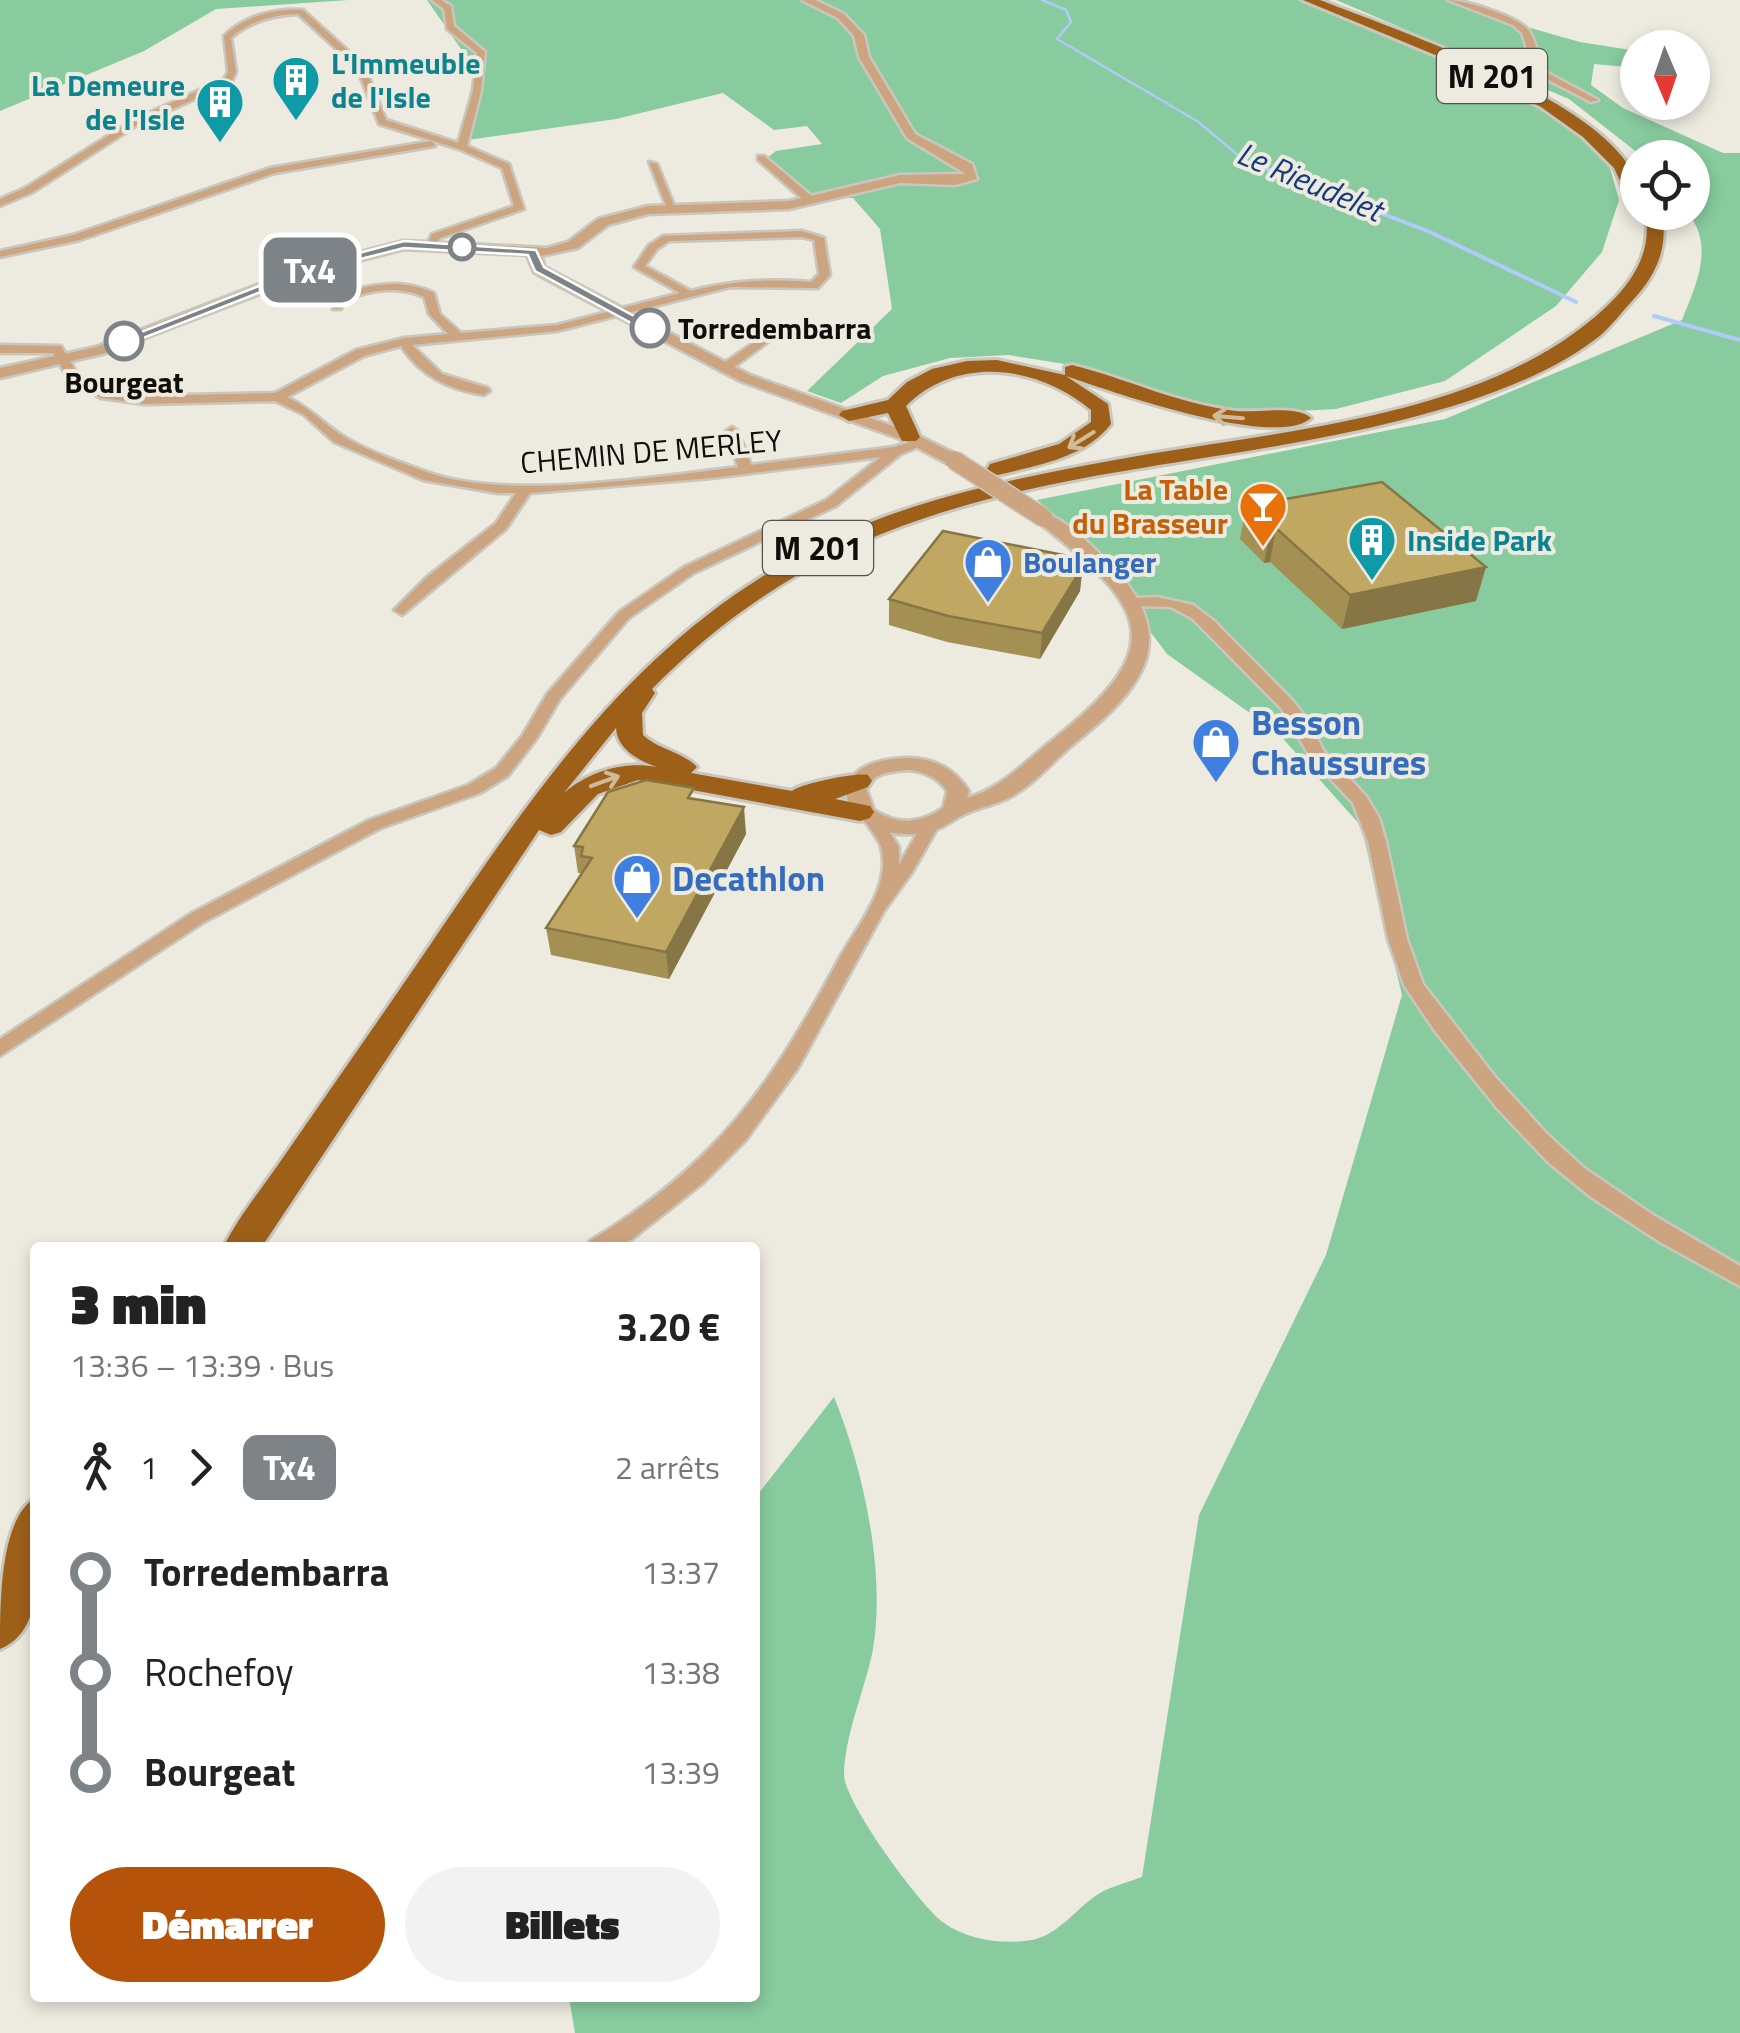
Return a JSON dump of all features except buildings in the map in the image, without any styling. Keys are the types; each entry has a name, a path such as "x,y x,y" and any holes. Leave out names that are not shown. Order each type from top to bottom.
{"highway":[{"name":"M 201","path":"1308,0 1489,74 1542,101 1601,144 1620,167"},
{"name":"M 201","path":"1318,0 1502,75 1546,97 1607,140 1620,156"},
{"name":"M 201","path":"223,1242 406,974 581,734 629,680 679,634 748,586 847,534 1002,484 1317,425 1428,396 1523,358 1606,300 1632,264 1639,230"},
{"name":"M 201","path":"245,1242 565,771 621,703 678,646 727,608 837,544 946,504 1061,475 1326,430 1444,399 1536,364 1572,344 1622,307 1652,257 1655,230"},
{"path":"844,413 925,369 985,358 1048,364 1139,397 1209,416 1311,418 1428,396"},
{"path":"581,734 596,707 650,650 715,600 754,576 836,533 914,499 1068,449 1084,441 1101,424 1101,408 1085,389 1048,373 1008,366 942,373 905,392 896,406 844,413"},
{"path":"896,406 909,444"},
{"path":"678,646 672,661 639,697 627,720 630,737 649,755 684,767 795,790 823,792 858,782"},
{"path":"422,978 464,937 576,792 610,777 638,772 674,775 867,816"},
{"path":"0,1571 30,1526"},
{"path":"0,1627 30,1573"}],"street":[{"path":"436,0 448,8 450,27 481,52 477,90 462,147"},
{"path":"0,373 100,350 314,268 404,244 532,252 560,250 621,215 672,208 770,207 900,178 966,179 974,172 911,136 864,57 859,35 841,16 807,0"},
{"path":"1452,0 1516,23 1526,32 1538,71 1594,100"},
{"path":"0,203 29,190 146,116 228,81 232,72 227,38 232,31 283,12 300,12 361,68 382,122 462,147 506,166 520,208 436,236 430,244"},
{"path":"0,254 76,238 273,170 417,145 449,144"},
{"path":"761,158 810,201"},
{"path":"652,164 672,208"},
{"path":"0,350 57,349 73,377 86,388 124,399 278,397 360,353 404,342 558,328 622,314 691,295 730,284 814,286 825,275 819,238 802,234 667,238 654,247 640,267 691,295"},
{"path":"549,275 560,250"},
{"path":"532,252 539,269 724,368 954,460 1044,518 1086,551 1136,602 1143,630 1141,656 1121,691 1002,793 953,811 930,825 918,840 911,867 890,886 776,1085 749,1122 684,1186 606,1242"},
{"path":"338,307 339,298 362,290 414,287 430,295 430,307 436,318 459,338"},
{"path":"724,368 766,338"},
{"path":"404,342 418,364 444,382 484,391"},
{"name":"CHEMIN DE MERLEY","path":"278,397 307,410 339,439 428,476 478,487 525,490 746,470 909,444"},
{"path":"732,431 746,470"},
{"path":"0,1050 197,918 375,824 474,789 502,772 529,738 553,697 624,615 689,570 831,502 909,444"},
{"path":"402,610 432,580 501,526 525,490"},
{"path":"1136,602 1165,603 1190,609 1207,619 1236,656 1293,711 1314,751 1352,790 1368,813 1383,860 1401,957 1423,1000 1467,1058 1557,1157 1630,1212 1740,1277"},
{"path":"890,886 890,846 854,802 858,782 878,768 910,764 938,770 958,791 953,811"},
{"path":"953,782 992,783 1026,771"},
{"path":"867,816 901,828 930,825"}],"green space":[{"path":"0,0 348,0 216,9 144,51 0,111"},
{"path":"427,0 1298,0 1477,74 1532,102 1579,137 1610,168 1619,200 1602,252 1556,306 1445,381 1336,409 1244,414 1174,403 1071,365 1009,355 950,358 883,376 841,403 807,391 892,309 880,229 853,198 813,197 767,158 776,151 822,144 807,126 774,130 723,93 616,119 460,141 475,69"},
{"path":"1336,0 1449,0 1488,16 1580,42 1620,48 1620,66 1594,64 1591,85 1620,106 1620,120 1650,120 1694,140 1621,140 1569,99"},
{"path":"1710,147 1723,153 1740,153 1740,2033 575,2033 570,2002 760,2002 760,1492 834,1397 863,1488 874,1554 873,1649 848,1743 844,1774 869,1829 933,1913 953,1929 986,1940 1042,1937 1100,1893 1142,1877 1199,1515 1326,1255 1402,995 1361,826 1278,733 1167,654 1079,536 1037,500 1445,419 1682,320 1700,266 1697,230 1710,230"}],"waterway":[{"name":"Le Rieudelet","path":"1042,0 1066,10 1071,22 1057,39 1197,121 1244,160 1274,171"},
{"name":"Le Rieudelet","path":"1267,169 1430,232 1576,302"},
{"name":"Le Rieudelet","path":"1654,316 1740,340"}],"bus line":[{"name":"Tx4","path":"124,341 314,268 404,244 532,252 539,269 650,328"}],"place":[{"name":"L'Immeuble de l'Isle","path":"296,122"},
{"name":"La Demeure de l'Isle","path":"220,144"},
{"name":"Torredembarra","path":"650,328"},
{"name":"Bourgeat","path":"124,341"},
{"name":"La Table du Brasseur","path":"1263,548"},
{"name":"Inside Park","path":"1372,582"},
{"name":"Boulanger","path":"988,604"},
{"name":"Besson Chaussures","path":"1216,784"},
{"name":"Decathlon","path":"637,920"}]}
